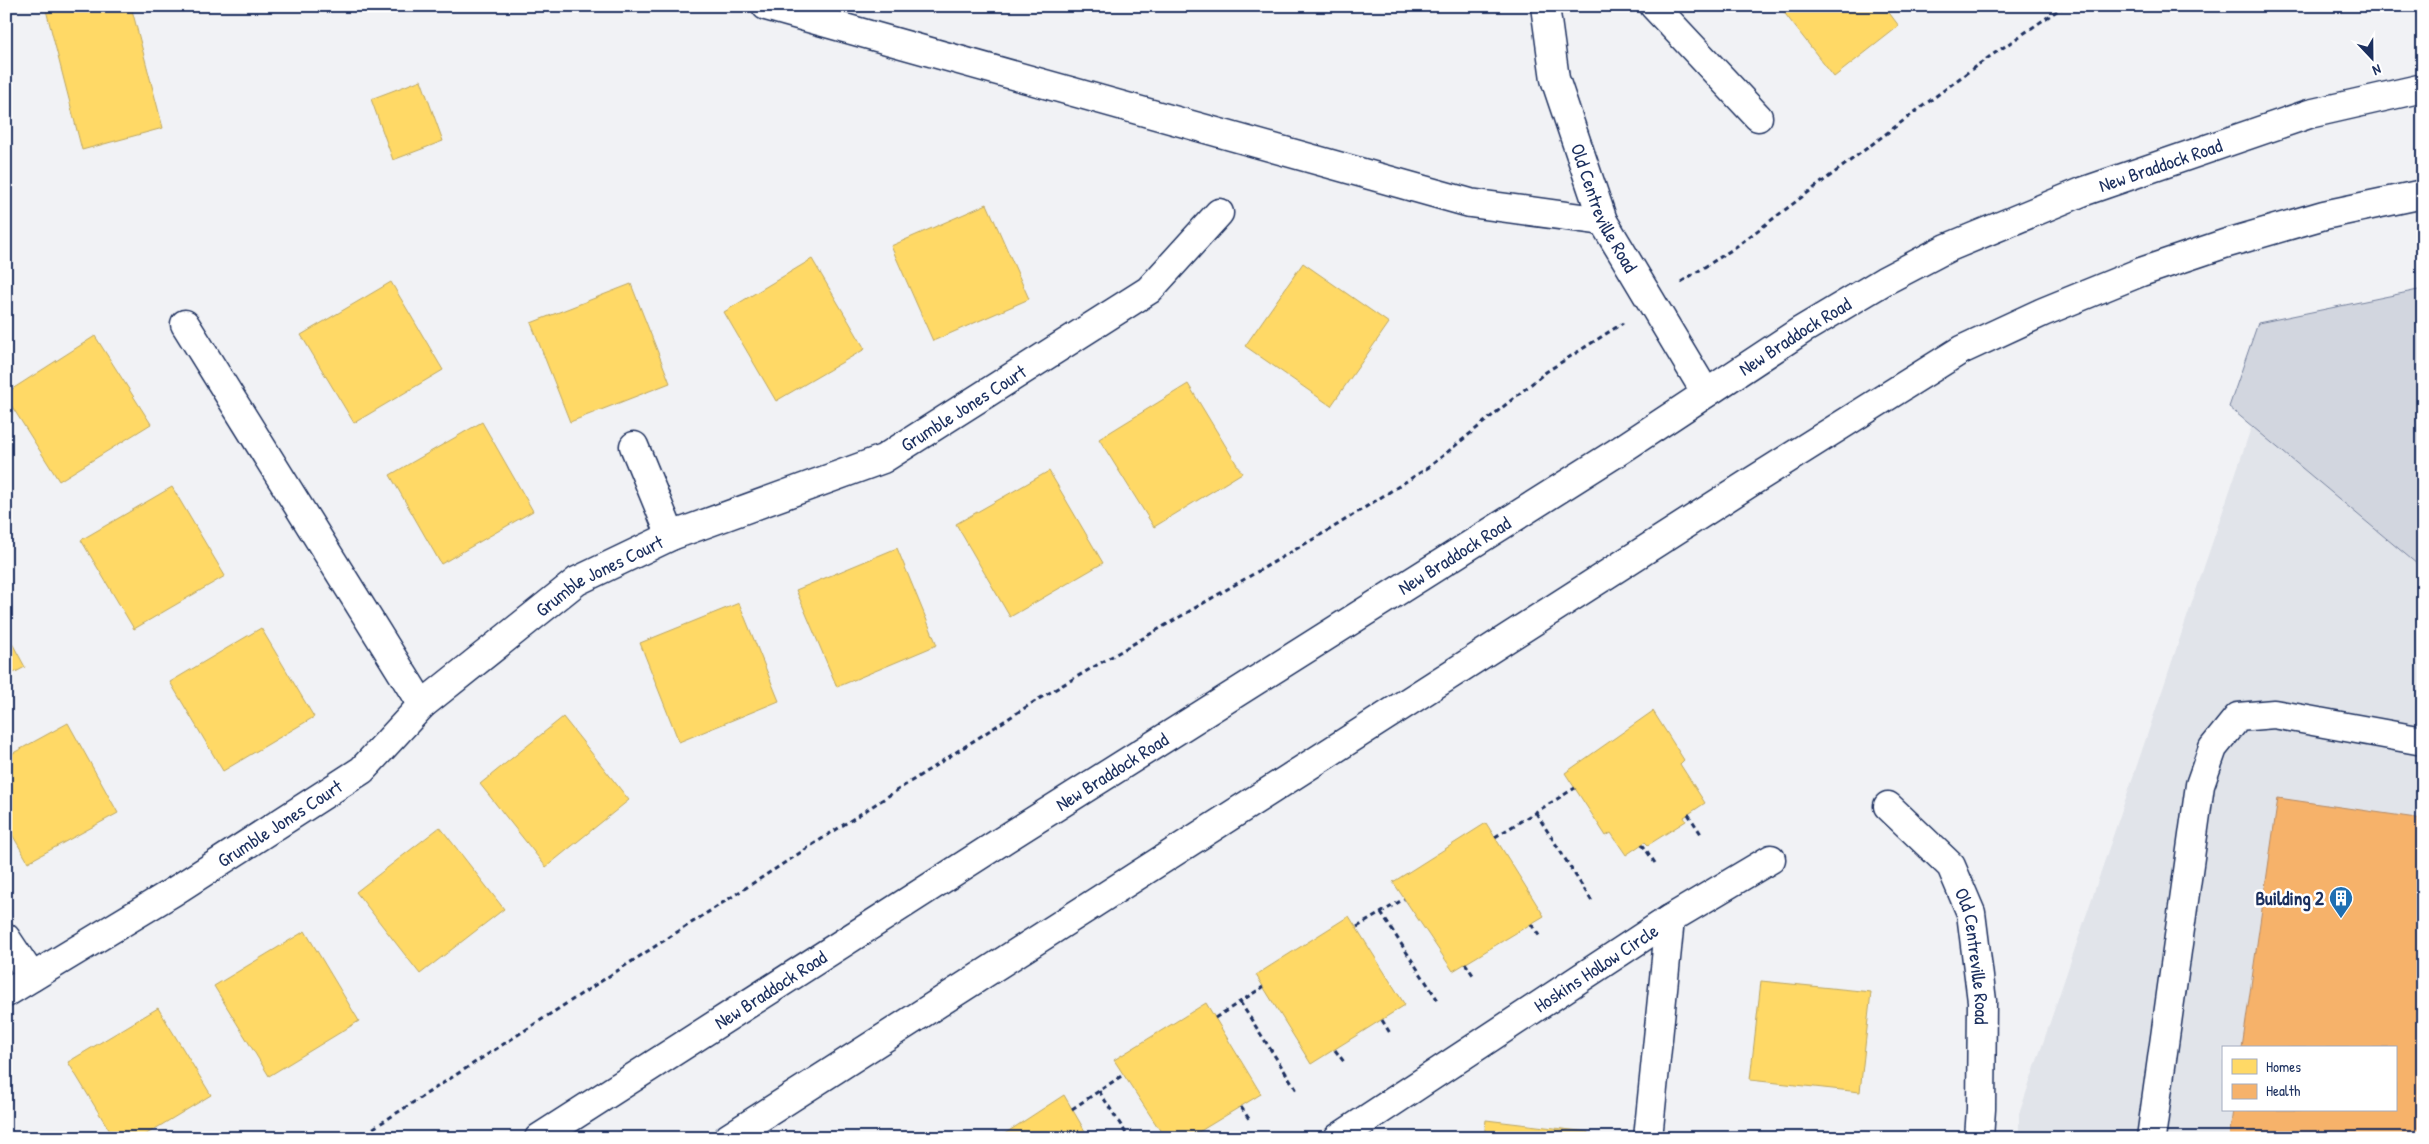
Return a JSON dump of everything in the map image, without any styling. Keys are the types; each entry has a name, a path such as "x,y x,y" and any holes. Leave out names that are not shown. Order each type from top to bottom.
{"main road":[{"path":"766,6 1470,203 1603,221"},
{"name":"Old Centreville Road","path":"1545,6 1555,79 1603,221 1706,393"},
{"path":"1654,6 1758,118"},
{"name":"New Braddock Road","path":"539,1138 1802,330 1884,281 1948,248 2082,192 2309,114 2423,88"},
{"path":"728,1138 1751,482 1961,350 2141,272 2224,244 2324,215 2423,194"},
{"name":"Grumble Jones Court","path":"6,993 173,892 362,770 422,705 577,581 671,536 883,459 1149,290 1218,213"},
{"path":"185,324 422,705"},
{"path":"634,446 671,536"},
{"path":"2150,1138 2200,785 2213,748 2238,717 2274,714 2423,741"},
{"name":"Old Centreville Road","path":"1888,806 1951,866 1971,913 1982,1001 1979,1138"},
{"path":"1670,919 1770,859"},
{"name":"Hoskins Hollow Circle","path":"1338,1138 1670,919"},
{"name":"Hoskins Hollow Circle","path":"1648,1138 1670,919"},
{"path":"6,938 32,977"}],"path":[{"path":"358,1138 1037,700 1334,527 1429,467 1546,372 1615,330 1651,301 1733,248 1976,66 2064,6"},
{"path":"1495,837 1575,788"},
{"path":"1536,813 1593,903"},
{"path":"1688,814 1701,834"},
{"path":"1642,844 1655,863"},
{"path":"1357,927 1404,899"},
{"path":"1381,913 1439,1002"},
{"path":"1531,924 1540,937"},
{"path":"1465,963 1475,978"},
{"path":"1214,1018 1263,987"},
{"path":"1240,1002 1298,1092"},
{"path":"1382,1020 1390,1032"},
{"path":"1335,1050 1344,1062"},
{"path":"1072,1108 1123,1075"},
{"path":"1099,1091 1129,1138"},
{"path":"1241,1107 1251,1122"}],"shaded area":[{"path":"2423,289 2423,569 2229,407 2258,323"},
{"path":"2252,425 2423,569 2423,1138 2019,1138 2019,1114"}],"building: Homes":[{"path":"45,6 131,6 163,128 82,150"},
{"path":"1779,6 1884,6 1899,26 1834,77"},
{"path":"421,80 443,141 393,160 371,99"},
{"path":"987,204 1029,299 933,341 891,246"},
{"path":"812,259 865,349 776,401 724,312"},
{"path":"1303,263 1389,323 1331,406 1245,346"},
{"path":"391,282 443,370 354,423 301,335"},
{"path":"631,284 670,383 570,422 531,323"},
{"path":"95,336 151,424 59,481 6,397 6,393"},
{"path":"1188,384 1242,473 1154,527 1099,439"},
{"path":"482,422 533,511 441,564 390,475"},
{"path":"1049,471 1103,563 1010,617 956,524"},
{"path":"172,487 225,576 134,629 81,540"},
{"path":"897,548 937,645 837,687 796,590"},
{"path":"739,603 779,701 679,742 640,643"},
{"path":"261,628 314,717 223,771 170,682"},
{"path":"6,632 25,667 6,677"},
{"path":"1653,711 1684,760 1680,764 1705,803 1684,817 1686,821 1648,845 1645,842 1626,855 1611,833 1606,836 1565,773"},
{"path":"563,717 629,800 546,867 480,784"},
{"path":"68,723 118,813 28,862 6,824 6,757"},
{"path":"1486,823 1544,916 1453,971 1393,882"},
{"path":"440,827 504,909 420,974 356,892"},
{"path":"1349,916 1405,1005 1311,1064 1256,975"},
{"path":"305,931 359,1021 269,1076 214,986"},
{"path":"1761,981 1871,992 1860,1092 1750,1080"},
{"path":"1206,1003 1261,1094 1189,1138 1165,1138 1114,1060"},
{"path":"158,1008 211,1095 140,1138 114,1138 68,1062"},
{"path":"1064,1095 1089,1138 998,1138"},
{"path":"1486,1120 1588,1132 1587,1138 1484,1138"}],"building: Health":[{"name":"Building 2","path":"2278,798 2423,819 2423,1138 2229,1138 2233,1112 2396,1112 2396,1046 2242,1046"}],"place":[{"name":"Building 2","path":"2341,919"}]}
